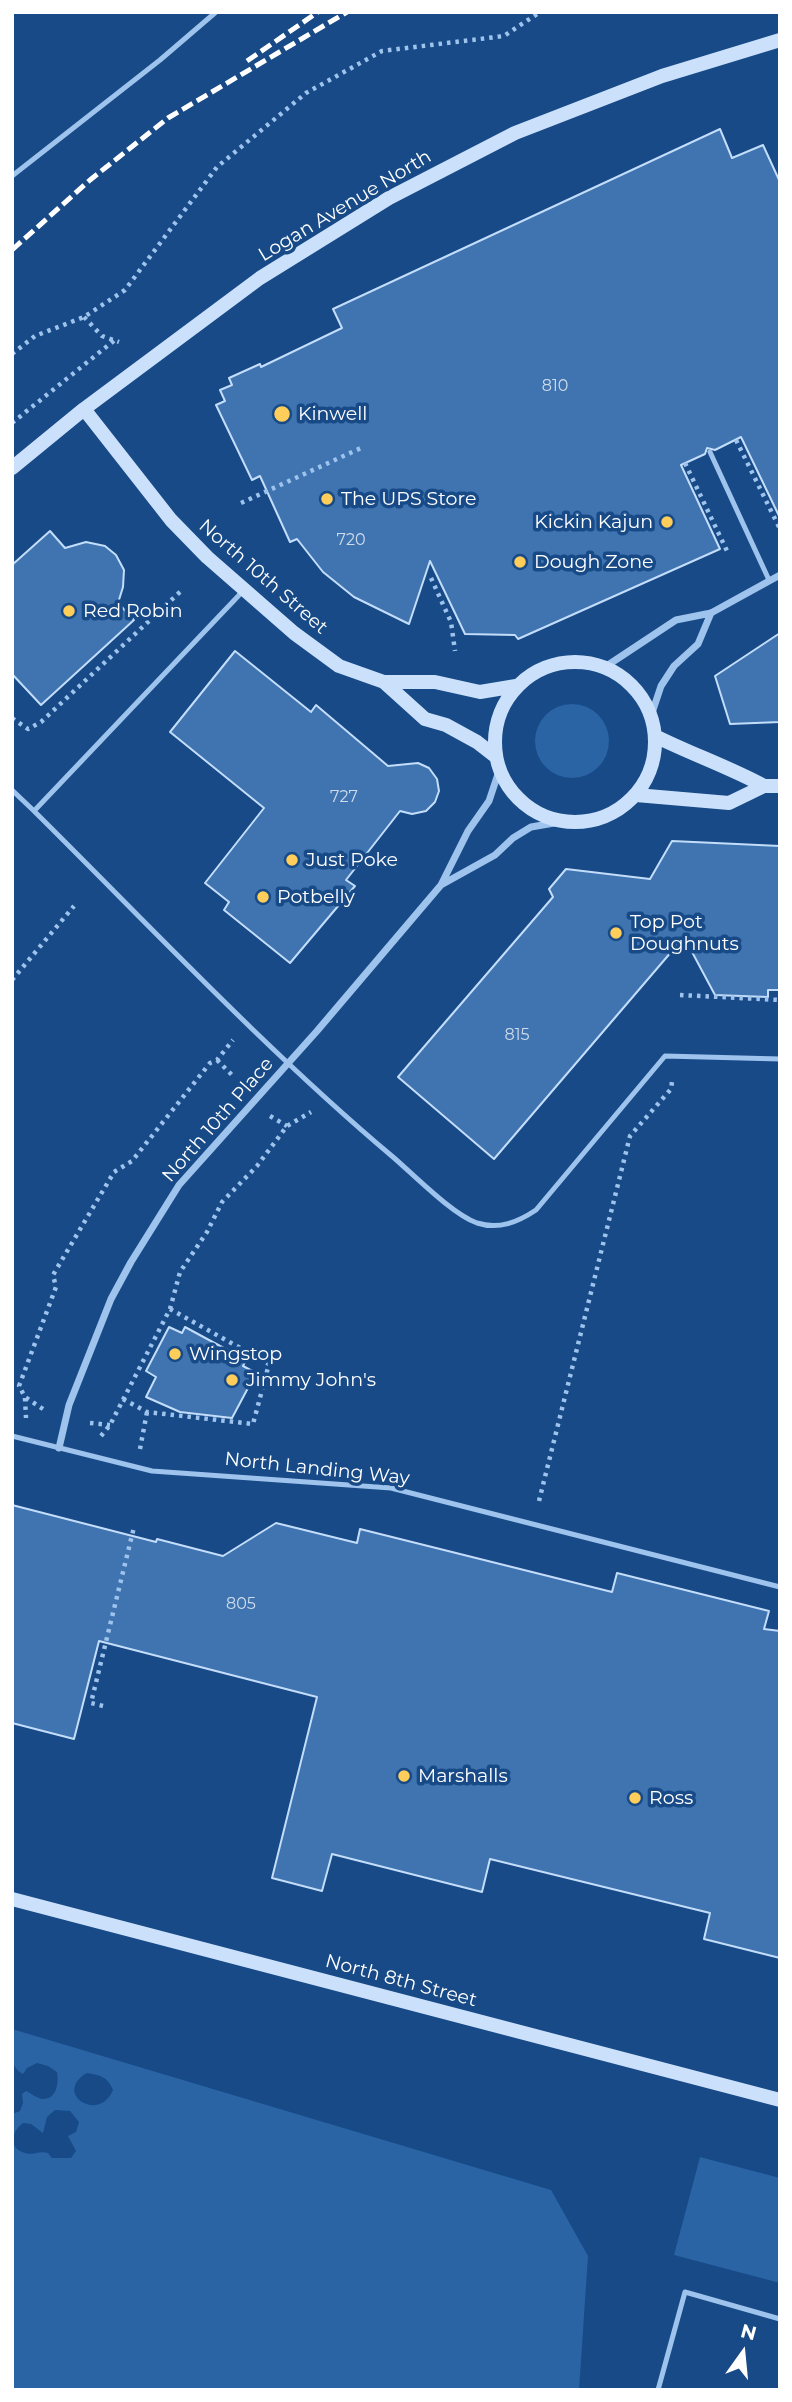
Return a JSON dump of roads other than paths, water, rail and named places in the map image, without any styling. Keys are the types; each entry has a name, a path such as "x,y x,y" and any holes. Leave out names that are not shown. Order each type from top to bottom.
{"street":[{"name":"Logan Avenue North","path":"12,468 84,409 260,278 389,198 514,133 662,76 780,40"},
{"name":"North 10th Street","path":"84,409 171,520 207,557 304,640 339,666 384,682 435,682 480,692 516,686"},
{"path":"606,667 677,620 711,613 780,575"},
{"path":"651,716 661,686 674,666 698,643 711,613"},
{"path":"582,662 606,667 625,679 641,695 651,716 655,736 654,757 648,777 636,795 621,808 604,817 582,822 560,821 539,815 520,802 506,785 497,764 494,732 502,707 516,686 535,671 558,663 582,662"},
{"name":"North 10th Street","path":"384,682 425,719 446,725 477,742 497,764"},
{"path":"655,736 730,768 764,786"},
{"name":"North 10th Place","path":"59,1448 69,1405 111,1299 179,1185 441,886 468,831 489,801 497,764"},
{"path":"636,795 729,803 764,786 780,786"},
{"name":"North 10th Place","path":"441,886 495,855 513,838 531,827 560,821"},
{"name":"North 8th Street","path":"12,1899 780,2100"}],"lane":[{"path":"12,176 160,60 216,12"},
{"path":"710,452 769,580"},
{"path":"34,811 244,590"},
{"path":"12,790 288,1063 457,1212 476,1223 498,1226 518,1221 536,1210 665,1056 780,1059"},
{"name":"North Landing Way","path":"12,1436 152,1471 391,1488 780,1587"},
{"path":"658,2390 685,2292 780,2319"}],"railway":[{"path":"247,61 318,12"},
{"path":"12,250 90,180 168,118 347,12"}],"place":[{"name":"Kinwell","path":"282,414"},
{"name":"The UPS Store","path":"327,499"},
{"name":"Kickin Kajun","path":"667,522"},
{"name":"Dough Zone","path":"520,562"},
{"name":"Red Robin","path":"69,611"},
{"name":"Just Poke","path":"292,860"},
{"name":"Potbelly","path":"263,897"},
{"name":"Top Pot Doughnuts","path":"616,933"},
{"name":"Wingstop","path":"175,1354"},
{"name":"Jimmy John's","path":"232,1380"},
{"name":"Marshalls","path":"404,1776"},
{"name":"Ross","path":"635,1798"}]}
